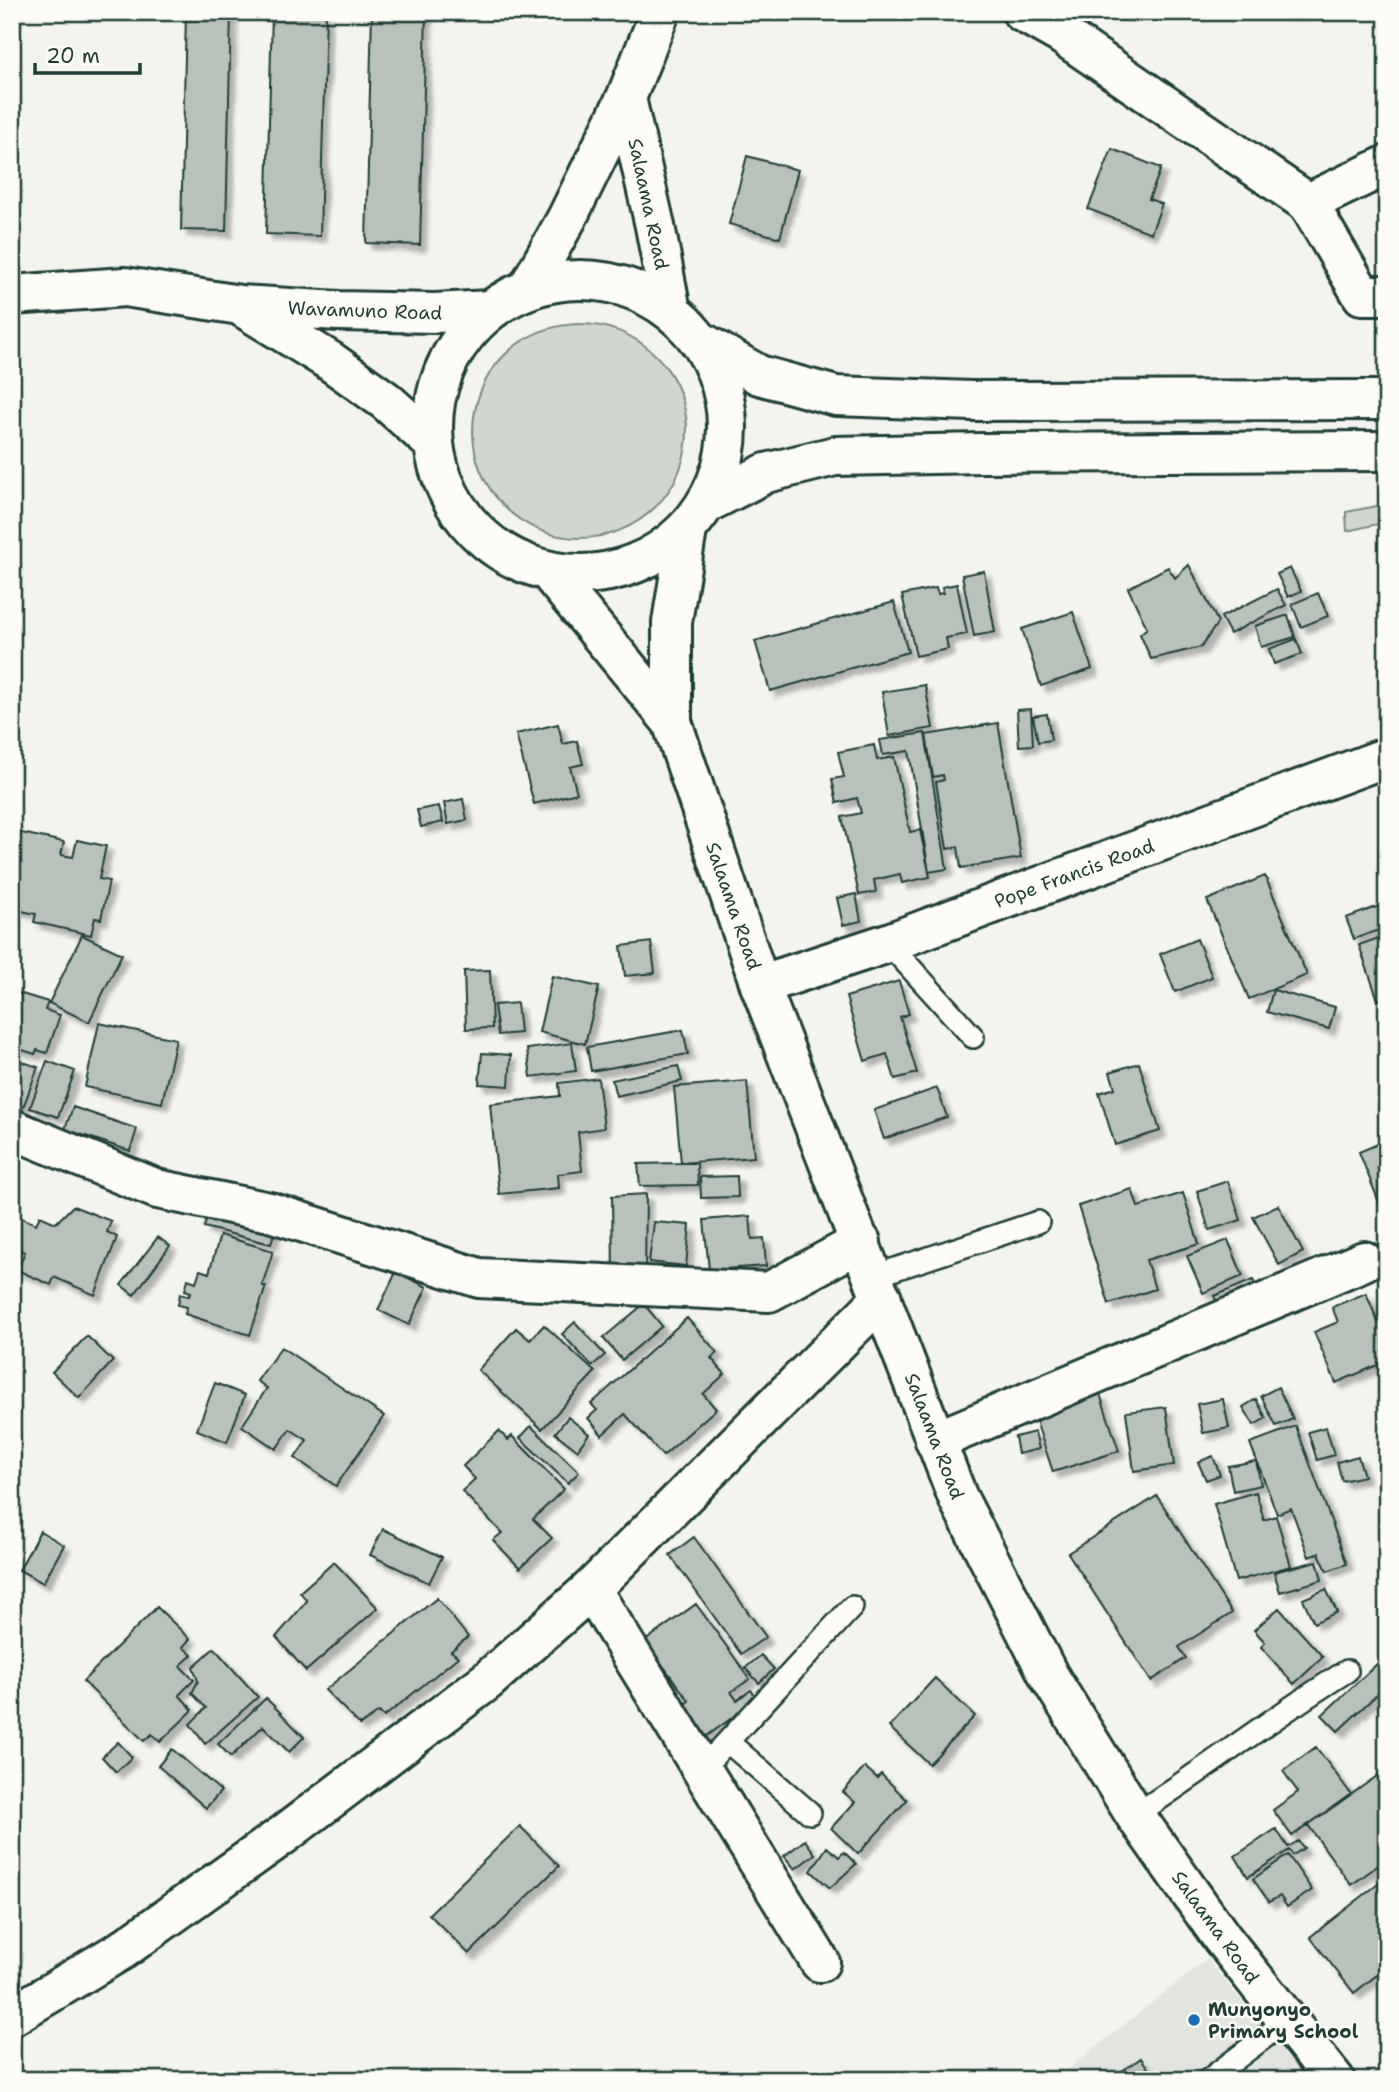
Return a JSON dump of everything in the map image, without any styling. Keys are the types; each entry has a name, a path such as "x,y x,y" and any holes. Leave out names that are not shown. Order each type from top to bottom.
{"main road":[{"name":"Salaama Road","path":"527,290 567,218 626,98 660,12"},
{"path":"1023,12 1061,34 1308,203 1362,295 1387,295"},
{"name":"Salaama Road","path":"626,98 671,311"},
{"path":"1308,203 1387,165"},
{"path":"1387,400 972,401 836,396 759,375 700,341 671,311 638,292 601,282 564,281 527,290 490,310 463,337 444,369 434,405 433,443 445,487 470,525 506,554 548,571 578,575 609,572 638,563 664,549 697,516 766,472 835,456 1387,451"},
{"name":"Wavamuno Road","path":"12,295 125,287 240,305 339,312 435,313 490,310"},
{"name":"Wavamuno Road","path":"240,305 330,361 375,393 433,443"},
{"path":"697,516 724,464 728,421 720,379 700,341"},
{"name":"Salaama Road","path":"697,516 673,622 671,722 761,985 958,1498 1049,1676 1135,1815 1222,1938 1335,2080"},
{"name":"Salaama Road","path":"548,571 671,722"},
{"name":"Pope Francis Road","path":"761,985 888,943 1387,757"},
{"path":"12,1129 157,1189 270,1212 478,1278 769,1292 872,1272"},
{"path":"935,1441 1364,1261"},
{"path":"12,2016 122,1950 283,1835 488,1681 591,1589 872,1272"},
{"path":"591,1589 820,1962"}],"lane":[{"path":"888,943 973,1037"},
{"path":"872,1272 1038,1222"},
{"path":"702,1769 852,1606"},
{"path":"1135,1815 1347,1671"},
{"path":"728,1742 810,1813"},
{"path":"1208,2080 1286,2021"}],"shaded area":[{"path":"580,324 621,332 656,355 679,390 687,431 679,472 656,507 621,530 580,538 539,530 504,507 481,472 473,431 481,390 504,355 539,332"},
{"path":"1387,504 1387,522 1347,531 1346,512"},
{"name":"Munyonyo Primary School","path":"1207,1959 1307,2080 1054,2080"}],"building":[{"path":"186,12 231,12 226,231 181,230"},
{"path":"272,12 326,12 320,236 266,234"},
{"path":"372,12 426,12 420,245 366,243"},
{"path":"1112,149 1161,168 1149,199 1162,204 1151,233 1088,209"},
{"path":"747,156 798,170 780,238 729,224"},
{"path":"1189,565 1218,622 1201,647 1151,659 1140,634 1147,628 1128,588 1168,567 1175,578"},
{"path":"1290,568 1301,591 1288,597 1277,574"},
{"path":"984,571 995,632 974,636 962,575"},
{"path":"957,584 967,634 946,638 948,649 916,656 902,595 936,588 938,594 943,593 942,587"},
{"path":"1277,589 1286,605 1230,634 1221,617"},
{"path":"1318,593 1328,616 1301,627 1292,604"},
{"path":"894,602 908,652 770,691 755,641"},
{"path":"1073,612 1092,669 1041,686 1022,629"},
{"path":"1288,615 1295,637 1261,647 1255,626"},
{"path":"1296,639 1302,654 1274,664 1269,649"},
{"path":"925,685 933,728 889,736 882,692"},
{"path":"1031,709 1033,745 1019,746 1017,710"},
{"path":"1047,714 1051,740 1038,742 1033,716"},
{"path":"998,723 1021,858 961,868 958,847 947,849 936,782 944,780 943,775 933,777 926,735"},
{"path":"558,724 563,744 577,741 583,764 570,767 577,793 534,804 516,734"},
{"path":"925,733 947,869 929,872 909,751 883,755 880,740"},
{"path":"874,745 877,760 894,757 910,832 920,830 930,877 902,883 900,874 874,880 876,892 859,895 842,817 861,813 857,798 837,803 832,779 844,777 838,752"},
{"path":"463,799 467,820 448,824 444,803"},
{"path":"439,806 443,822 421,827 417,810"},
{"path":"12,831 64,842 61,855 73,857 77,840 106,846 99,879 109,881 101,919 95,918 91,935 34,922 36,914 12,909"},
{"path":"1265,876 1307,975 1249,999 1207,900"},
{"path":"856,894 861,921 843,925 837,898"},
{"path":"1387,903 1387,927 1354,939 1346,918"},
{"path":"82,935 122,954 89,1022 49,1003"},
{"path":"1387,935 1387,997 1378,1000 1359,945"},
{"path":"1197,939 1212,977 1175,992 1160,954"},
{"path":"651,942 655,973 625,976 621,946"},
{"path":"490,970 492,1028 466,1029 464,971"},
{"path":"552,976 599,987 585,1044 539,1032"},
{"path":"899,981 909,1014 900,1017 917,1073 895,1079 887,1054 865,1061 846,997"},
{"path":"1273,990 1335,1007 1329,1029 1267,1012"},
{"path":"12,991 48,1002 45,1010 60,1015 47,1053 37,1050 35,1054 12,1047"},
{"path":"517,1003 520,1033 498,1035 494,1005"},
{"path":"99,1023 176,1039 162,1103 85,1087"},
{"path":"683,1030 688,1054 591,1071 587,1047"},
{"path":"572,1043 576,1071 531,1077 527,1049"},
{"path":"482,1053 511,1055 509,1086 479,1084"},
{"path":"12,1058 38,1067 21,1113 12,1110"},
{"path":"47,1061 75,1071 58,1117 30,1108"},
{"path":"1139,1063 1160,1131 1115,1145 1099,1093 1115,1088 1110,1072"},
{"path":"678,1066 682,1081 616,1096 612,1080"},
{"path":"598,1078 604,1128 578,1132 582,1171 558,1174 559,1188 499,1194 490,1104 560,1096 559,1083"},
{"path":"747,1081 754,1157 681,1163 674,1087"},
{"path":"937,1088 947,1117 884,1139 874,1110"},
{"path":"73,1107 137,1129 130,1151 65,1129"},
{"path":"1387,1140 1387,1205 1381,1207 1359,1152"},
{"path":"697,1163 698,1185 640,1186 638,1164"},
{"path":"737,1176 738,1197 701,1198 700,1177"},
{"path":"1228,1181 1241,1220 1209,1230 1197,1191"},
{"path":"1132,1189 1138,1207 1183,1193 1199,1244 1146,1260 1155,1289 1109,1304 1078,1206"},
{"path":"646,1194 645,1274 613,1275 612,1196"},
{"path":"1278,1205 1303,1252 1279,1265 1253,1217"},
{"path":"73,1206 111,1221 107,1232 117,1237 95,1295 54,1277 51,1285 17,1270 25,1252 12,1247 12,1228 17,1216 36,1224 40,1216 56,1223"},
{"path":"209,1212 275,1229 271,1244 204,1227"},
{"path":"750,1216 752,1239 764,1238 766,1266 709,1270 704,1220"},
{"path":"654,1222 690,1225 686,1266 649,1262"},
{"path":"220,1235 273,1251 262,1286 266,1286 250,1335 185,1314 187,1307 178,1305 180,1294 189,1296 191,1292 185,1290 188,1279 196,1282 200,1270 209,1273"},
{"path":"158,1237 170,1246 134,1295 121,1285"},
{"path":"1228,1240 1243,1276 1203,1293 1187,1256"},
{"path":"396,1272 427,1287 409,1325 378,1310"},
{"path":"1253,1280 1260,1295 1221,1312 1214,1296"},
{"path":"1366,1293 1378,1322 1387,1318 1387,1361 1336,1383 1314,1332 1338,1322 1332,1307"},
{"path":"644,1304 662,1326 622,1360 603,1338"},
{"path":"687,1318 717,1352 711,1358 725,1374 703,1394 716,1409 663,1456 625,1414 602,1435 588,1418 597,1410 591,1404"},
{"path":"575,1322 605,1355 592,1366 562,1334"},
{"path":"544,1325 595,1372 542,1429 478,1370 516,1328 530,1340"},
{"path":"87,1336 113,1361 79,1398 52,1372"},
{"path":"281,1347 384,1416 336,1486 295,1458 307,1440 290,1429 276,1449 242,1426 267,1388 257,1381"},
{"path":"215,1383 245,1395 227,1442 197,1430"},
{"path":"1278,1387 1293,1419 1276,1426 1261,1396"},
{"path":"1100,1394 1119,1451 1053,1472 1034,1415"},
{"path":"1223,1399 1229,1428 1203,1433 1197,1404"},
{"path":"1256,1399 1266,1418 1254,1425 1243,1407"},
{"path":"1166,1407 1174,1465 1134,1471 1126,1412"},
{"path":"568,1417 589,1434 577,1450 555,1433"},
{"path":"531,1426 579,1472 568,1483 520,1438"},
{"path":"1296,1426 1347,1564 1327,1571 1319,1553 1309,1557 1291,1508 1277,1514 1250,1443"},
{"path":"1326,1427 1334,1455 1317,1460 1308,1432"},
{"path":"499,1431 508,1440 512,1436 564,1489 533,1519 552,1538 520,1568 493,1540 502,1533 462,1491 475,1479 463,1466"},
{"path":"1035,1432 1039,1449 1018,1454 1015,1437"},
{"path":"1213,1456 1220,1475 1206,1480 1198,1462"},
{"path":"1358,1456 1364,1476 1342,1481 1337,1462"},
{"path":"1256,1461 1261,1485 1233,1491 1228,1466"},
{"path":"1256,1492 1264,1520 1276,1516 1291,1566 1236,1581 1214,1504"},
{"path":"1157,1496 1232,1613 1179,1647 1186,1658 1151,1681 1068,1553"},
{"path":"383,1529 442,1557 429,1583 370,1555"},
{"path":"40,1531 64,1545 43,1583 19,1570"},
{"path":"694,1537 766,1637 741,1654 670,1555"},
{"path":"1317,1561 1322,1580 1280,1592 1274,1572"},
{"path":"334,1562 378,1608 306,1671 276,1637 307,1601 300,1592"},
{"path":"1326,1589 1337,1612 1314,1623 1303,1599"},
{"path":"437,1598 468,1637 451,1651 458,1657 384,1717 379,1712 360,1725 325,1690"},
{"path":"696,1604 750,1679 731,1692 737,1700 751,1690 758,1699 704,1738 681,1706 689,1701 645,1641"},
{"path":"157,1607 190,1639 183,1647 192,1655 180,1666 194,1680 179,1695 193,1710 160,1742 152,1734 144,1741 83,1681"},
{"path":"1279,1608 1323,1657 1294,1684 1261,1647 1265,1642 1254,1630"},
{"path":"214,1648 258,1697 205,1744 190,1724 206,1708 192,1693 198,1681 193,1667"},
{"path":"761,1655 774,1669 759,1683 745,1668"},
{"path":"1377,1664 1387,1674 1387,1685 1338,1731 1322,1715"},
{"path":"935,1678 975,1716 929,1764 889,1727"},
{"path":"266,1698 304,1737 289,1752 263,1726 231,1757 218,1744"},
{"path":"118,1742 132,1757 116,1772 102,1757"},
{"path":"1316,1747 1351,1794 1292,1836 1273,1810 1298,1792 1283,1771"},
{"path":"172,1749 221,1791 206,1808 158,1766"},
{"path":"865,1767 877,1778 881,1774 907,1800 858,1854 831,1828 855,1802 843,1792"},
{"path":"1387,1769 1387,1859 1351,1885 1308,1825"},
{"path":"520,1826 559,1866 469,1954 429,1914"},
{"path":"1276,1829 1288,1847 1298,1841 1304,1848 1293,1855 1289,1850 1248,1877 1235,1856"},
{"path":"805,1840 815,1854 795,1869 784,1856"},
{"path":"827,1847 839,1857 844,1852 856,1864 830,1888 811,1871"},
{"path":"1288,1855 1312,1890 1287,1907 1280,1896 1269,1902 1253,1879"},
{"path":"1387,1877 1387,1967 1354,1993 1310,1937"},
{"path":"1141,2058 1156,2080 1109,2080"}],"place":[{"name":"Munyonyo Primary School","path":"1194,2020"}]}
